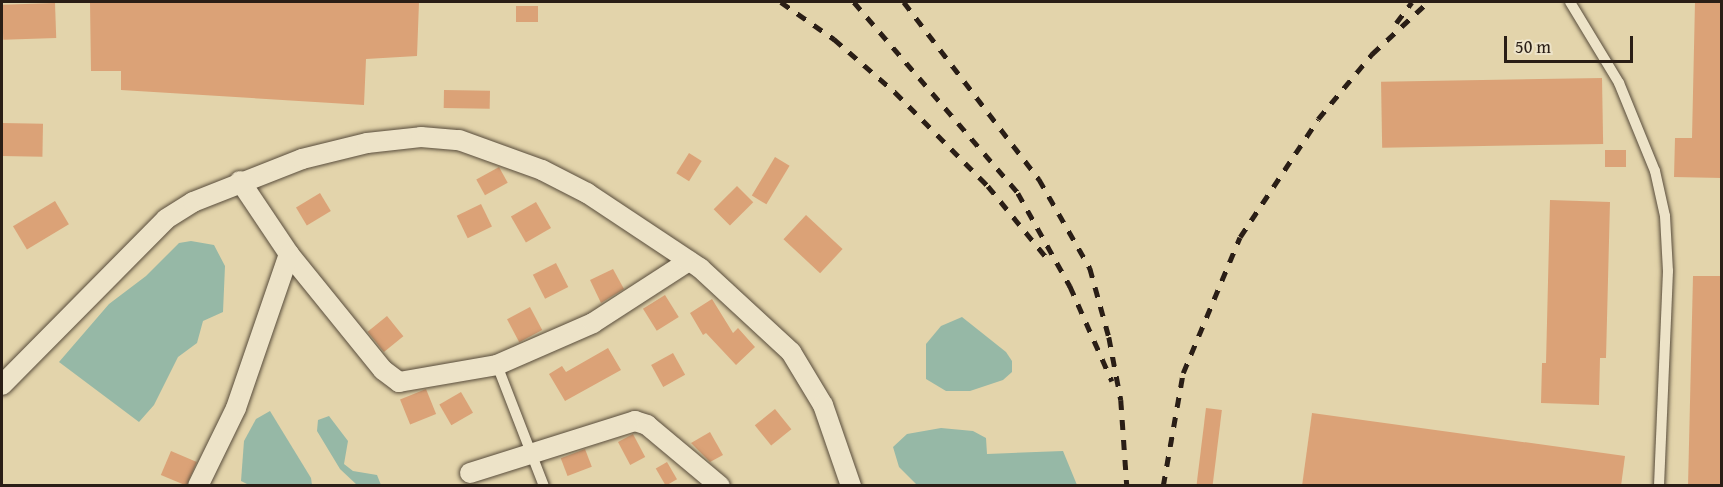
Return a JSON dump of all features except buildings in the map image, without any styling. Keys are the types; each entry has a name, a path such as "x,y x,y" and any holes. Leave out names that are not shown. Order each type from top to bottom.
{"street":[{"path":"2,385 166,219 240,181 302,159 367,143 421,137 459,140 542,170 587,193 689,261 791,352 824,405 850,486"},
{"path":"240,181 289,254 383,370 399,382 496,365 593,323 689,261"},
{"path":"198,486 236,408 289,254"},
{"path":"470,473 635,421 647,425 720,486"}],"lane":[{"path":"1570,2 1619,83 1655,171 1665,216 1668,271 1659,486"},
{"path":"496,365 544,486"}],"shaded area":[{"path":"191,241 214,245 225,266 223,312 203,321 197,343 178,357 154,405 139,422 59,362 109,304 146,276 179,243"},
{"path":"962,317 1006,352 1012,361 1012,372 1003,380 970,391 946,391 926,379 926,344 941,326"},
{"path":"270,411 311,478 312,485 249,485 241,481 244,441 256,419"},
{"path":"329,416 348,441 344,464 353,471 377,475 381,485 357,485 340,469 317,431 318,420"},
{"path":"941,428 973,431 986,438 987,454 1063,451 1077,485 917,485 899,467 893,447 907,434"}],"railway":[{"path":"781,2 834,39 895,92 988,186 1047,258"},
{"path":"854,2 1018,193 1070,286 1112,381"},
{"path":"904,2 1039,179 1090,268 1109,337 1121,400 1127,486"},
{"path":"1396,23 1412,2"},
{"path":"1163,486 1183,373 1240,237 1318,119 1372,54 1428,2"}]}
